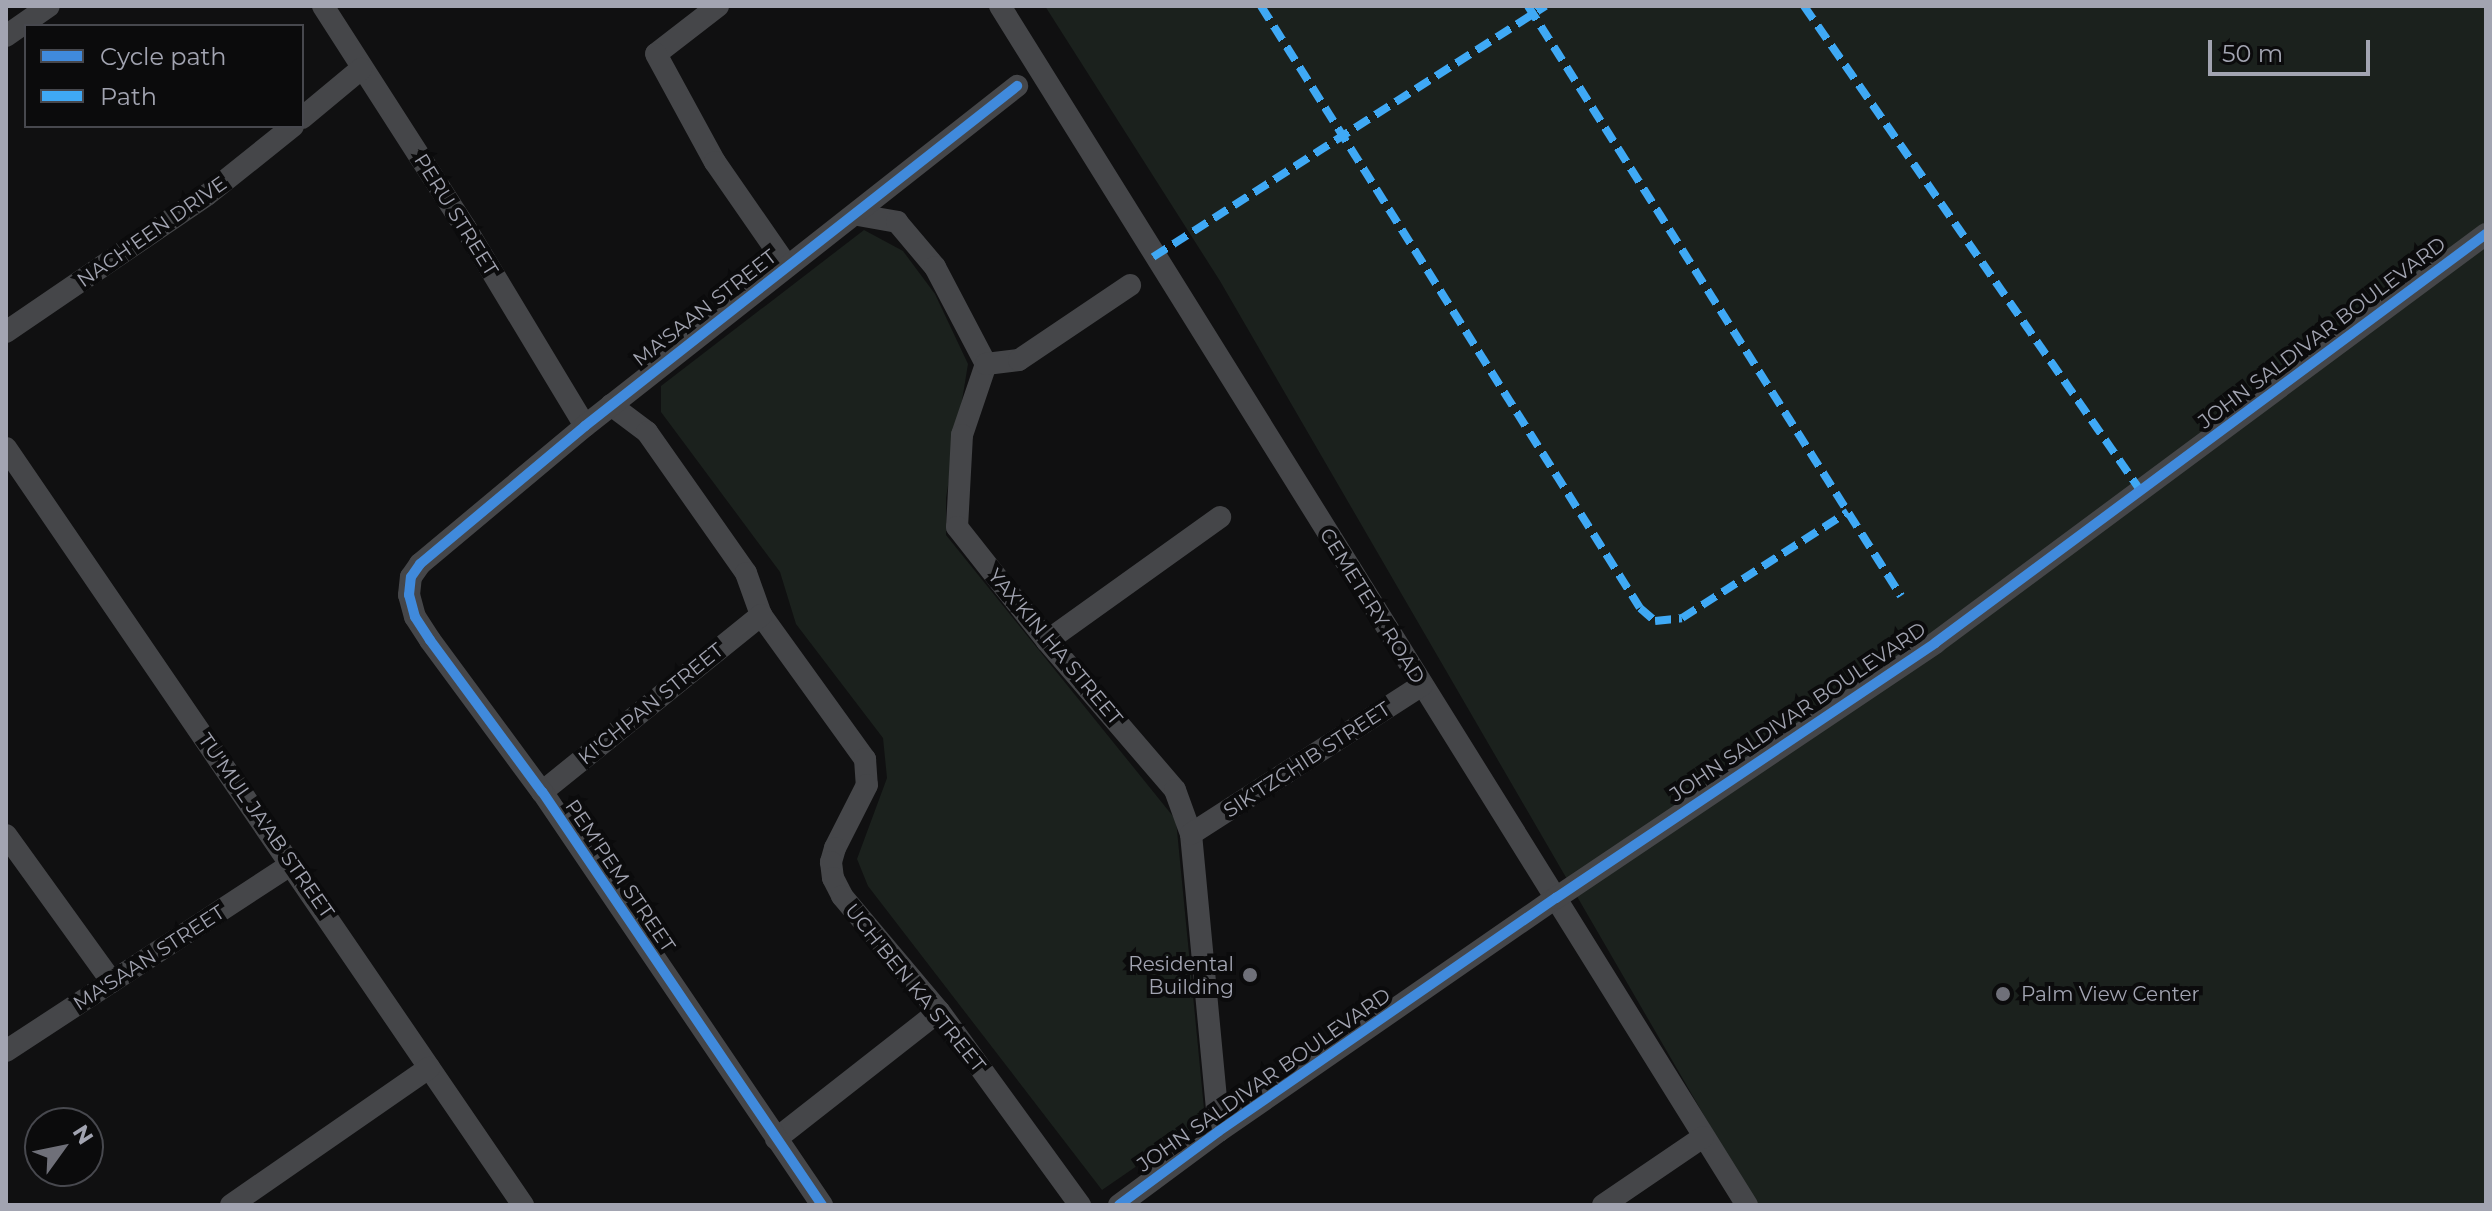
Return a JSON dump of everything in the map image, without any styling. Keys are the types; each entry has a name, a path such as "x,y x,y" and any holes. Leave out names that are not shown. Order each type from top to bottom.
{"street":[{"path":"6,36 49,6"},
{"path":"718,6 656,54 715,162 787,266"},
{"name":"CEMETERY ROAD","path":"1000,6 1747,1205"},
{"name":"PERU STREET","path":"332,10 361,69 465,227 585,426"},
{"path":"304,116 361,69"},
{"name":"MA'SAAN STREET","path":"420,564 611,405 787,266 858,215 1017,86"},
{"name":"NACH'EEN DRIVE","path":"6,332 195,204 290,128"},
{"path":"858,215 897,222 935,267 986,364 1019,360 1130,285"},
{"name":"JOHN SALDIVAR BOULEVARD","path":"1119,1205 1219,1131 1556,898 1935,643 2486,234"},
{"name":"YAX'KIN HA STREET","path":"986,364 962,435 957,527 1047,641 1175,790 1191,834 1219,1131"},
{"name":"UCH'BEN KA STREET","path":"611,405 642,427 656,445 746,573 761,615 865,759 867,785 835,848 833,878 842,896 939,1011 1080,1205"},
{"name":"TU'MUL JA'AB STREET","path":"6,448 523,1205"},
{"path":"1047,641 1220,517"},
{"name":"PEM'PEM STREET","path":"420,564 411,577 409,595 415,617 542,792 822,1205"},
{"name":"KI'CHPAN STREET","path":"542,792 761,615"},
{"name":"SIK'TZCHIB STREET","path":"1191,834 1422,685"},
{"path":"6,835 112,982"},
{"name":"MA'SAAN STREET","path":"6,1051 292,864"},
{"path":"776,1139 939,1011"},
{"path":"231,1205 429,1068"},
{"path":"1603,1205 1703,1137"}],"shaded area":[{"path":"1045,6 2486,6 2486,1205 1756,1205 1220,281"},
{"path":"864,230 903,251 935,294 968,364 946,498 946,535 1176,820 1205,1119 1102,1190 868,886 857,859 887,778 883,738 796,624 780,572 661,412 661,386"}],"marked path":[{"path":"1261,6 1640,608 1655,621 1682,618 1848,512"},
{"path":"1528,6 1901,596"},
{"path":"1153,257 1546,6"},
{"path":"1804,6 2140,490"}],"cycle path":[{"path":"822,1205 542,792 430,640 415,617 409,595 411,577 420,564 585,426 1017,86"},
{"path":"1119,1205 1219,1131 1556,898 1935,643 2486,234"}],"place":[{"name":"Residental Building","path":"1250,975"},
{"name":"Palm View Center","path":"2003,994"}]}
